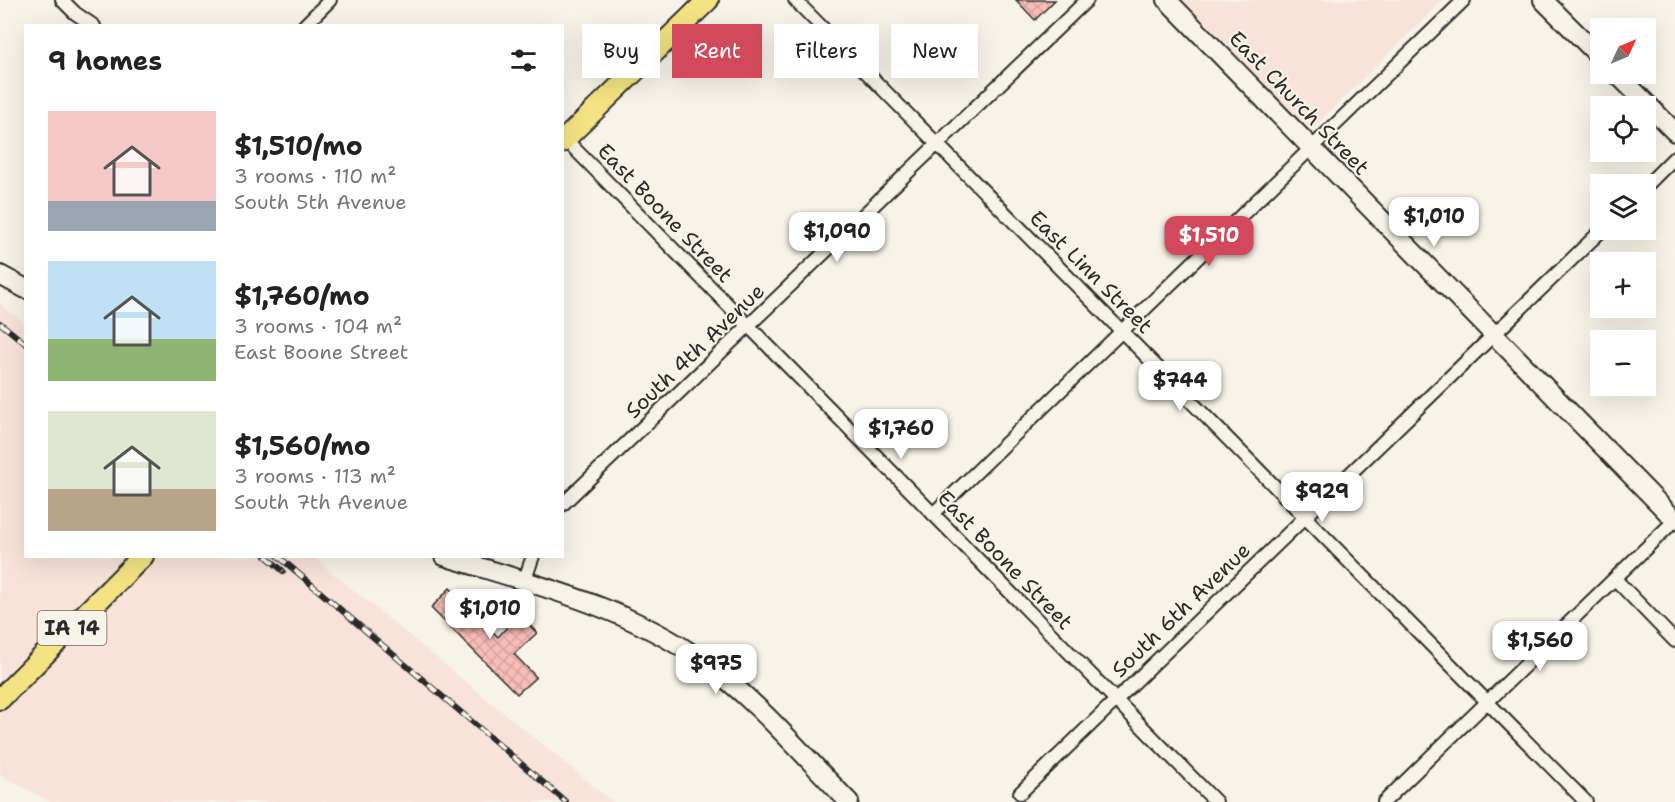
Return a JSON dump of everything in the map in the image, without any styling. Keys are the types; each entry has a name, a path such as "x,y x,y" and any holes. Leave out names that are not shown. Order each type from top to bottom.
{"main road":[{"path":"564,140 708,0"},
{"name":"IA 14","path":"0,699 141,558"}],"street":[{"path":"62,0 91,24"},
{"path":"305,24 330,0"},
{"name":"East Linn Street","path":"795,0 1586,802"},
{"name":"South 4th Avenue","path":"564,503 1087,0"},
{"name":"East Church Street","path":"1167,0 1675,520"},
{"path":"933,514 1464,0"},
{"path":"1543,0 1590,47"},
{"path":"1627,84 1675,132"},
{"name":"East Boone Street","path":"564,140 1216,802"},
{"path":"1656,176 1675,157"},
{"name":"South 6th Avenue","path":"1020,793 1592,240"},
{"path":"0,275 24,288"},
{"path":"1384,802 1675,520"},
{"path":"450,558 573,597 622,615 664,636 702,660 736,688 849,802"},
{"path":"524,582 532,558"},
{"path":"1615,579 1675,640"}],"shaded area":[{"path":"1182,0 1443,0 1311,130"},
{"path":"0,303 24,323 24,558 314,558 613,802 50,802 0,775"}],"building":[{"path":"1016,0 1055,0 1035,20"},
{"path":"450,588 498,637 519,614 537,633 514,654 536,677 517,694 431,608"}],"railway":[{"path":"0,323 24,342"},
{"path":"268,558 283,571"},
{"path":"280,558 566,802"}]}
